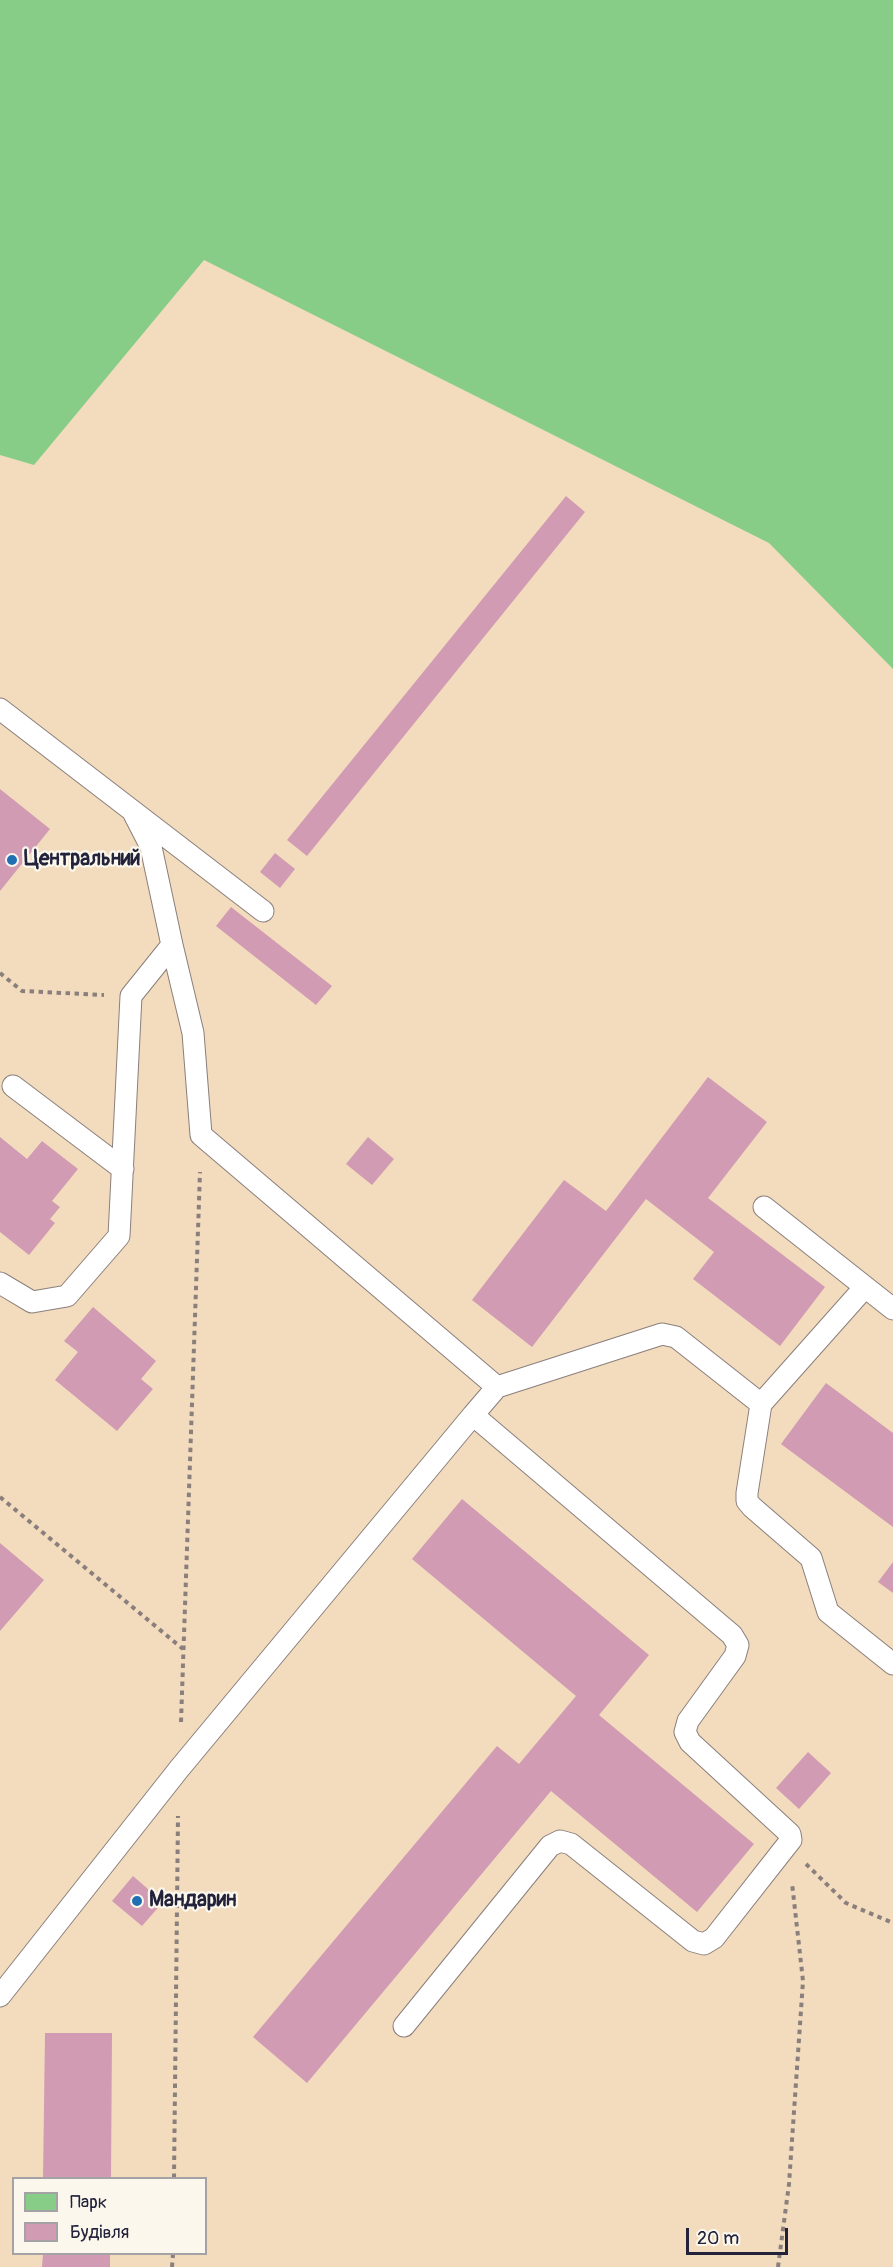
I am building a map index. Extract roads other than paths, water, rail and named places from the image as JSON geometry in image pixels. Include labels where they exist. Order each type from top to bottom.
[{"type":"lane","points":[[0,709],[263,911]]},
{"type":"lane","points":[[134,814],[151,847],[171,945],[194,1033],[201,1135],[497,1387]]},
{"type":"lane","points":[[0,1283],[32,1302],[68,1296],[119,1236],[131,996],[171,945]]},
{"type":"lane","points":[[13,1086],[123,1169]]},
{"type":"lane","points":[[764,1207],[893,1309]]},
{"type":"lane","points":[[865,1287],[761,1404],[747,1501],[811,1557],[828,1612],[893,1664]]},
{"type":"lane","points":[[0,1996],[179,1769],[497,1387],[662,1334],[669,1334],[676,1337],[761,1404]]},
{"type":"lane","points":[[404,2026],[550,1846],[560,1841],[571,1844],[693,1941],[704,1944],[714,1938],[790,1840],[790,1834],[690,1742],[685,1732],[688,1721],[735,1656],[738,1645],[732,1635],[473,1415]]},
{"type":"place","name":"Центральний","points":[[12,860]]},
{"type":"place","name":"Мандарин","points":[[137,1901]]}]
